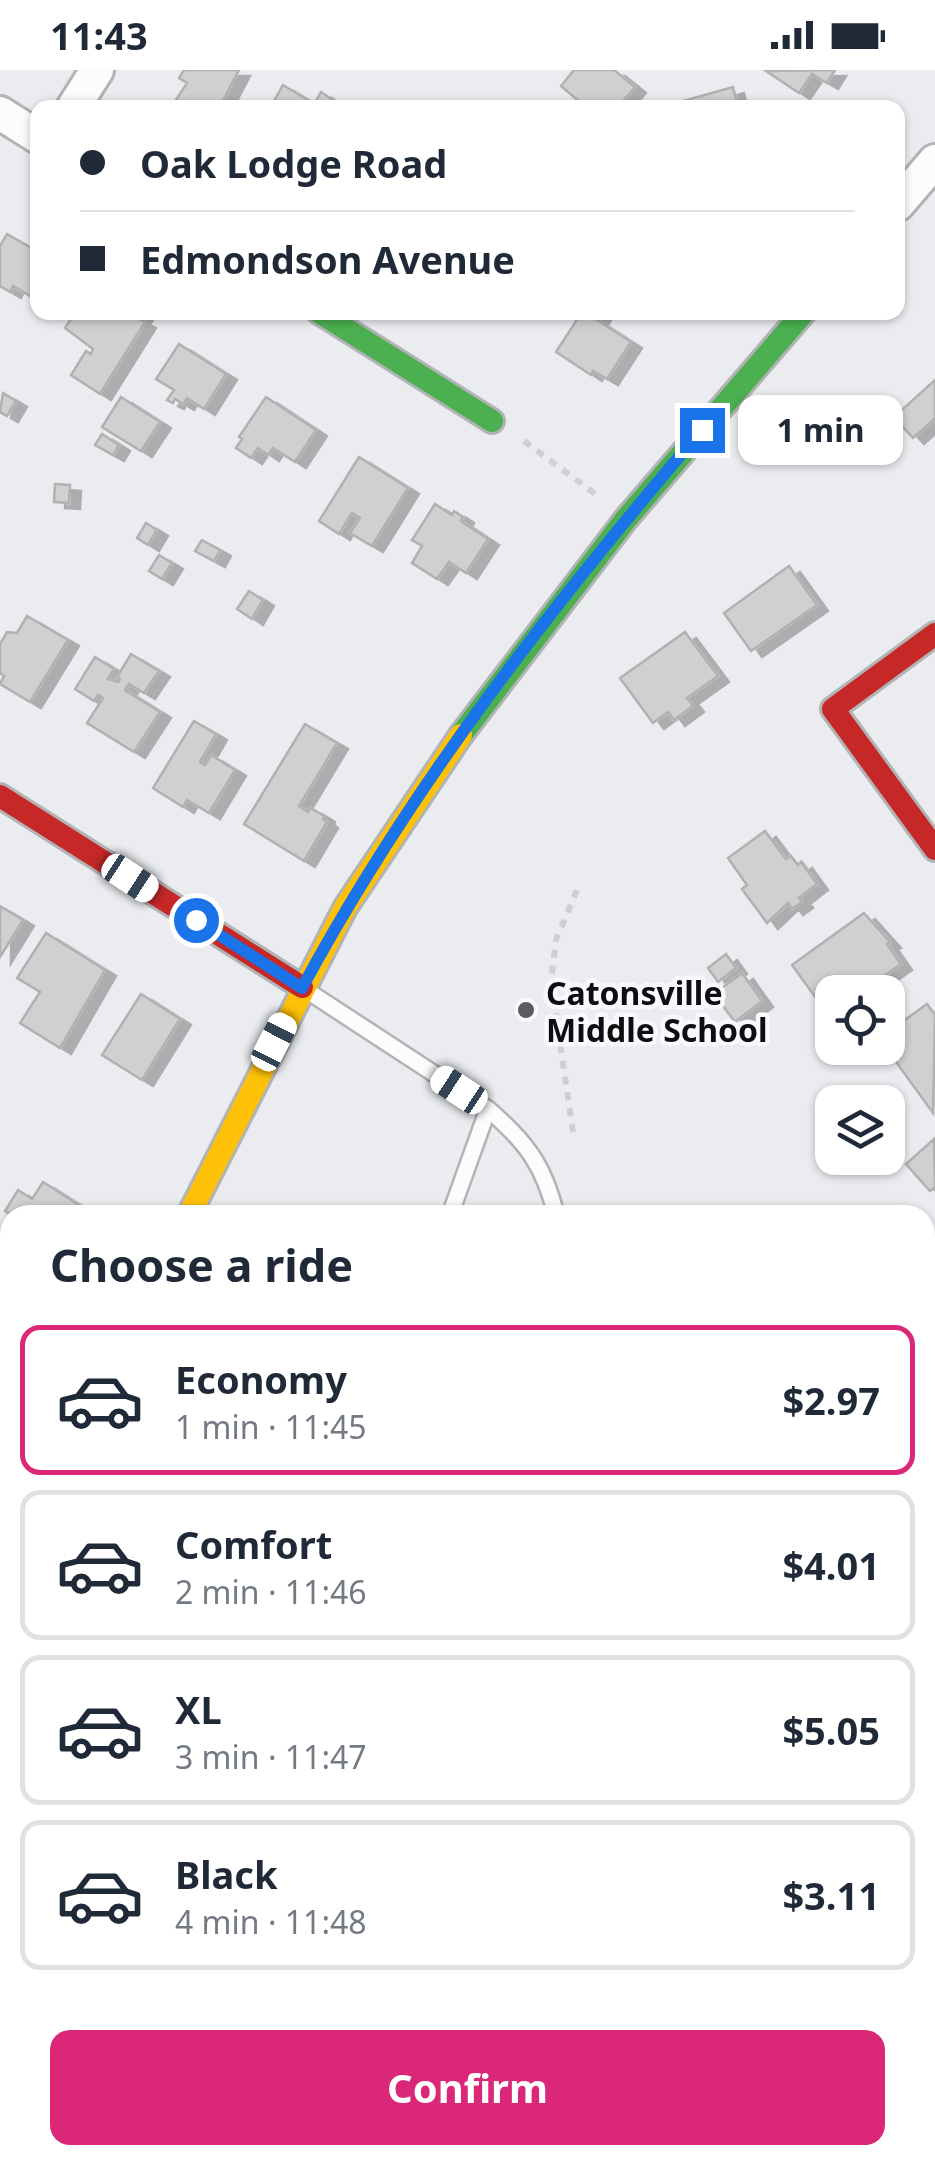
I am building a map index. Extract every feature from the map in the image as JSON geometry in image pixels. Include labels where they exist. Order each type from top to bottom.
[{"type":"street","points":[[78,100],[97,70]]},
{"type":"street","points":[[0,113],[30,132]]},
{"type":"street","points":[[905,196],[935,160]]},
{"type":"street","points":[[332,320],[492,421]]},
{"type":"street","points":[[195,1205],[345,908],[408,811],[468,725],[626,519],[797,320]]},
{"type":"street","points":[[935,634],[833,710],[935,850]]},
{"type":"street","points":[[0,796],[302,988]]},
{"type":"lane","points":[[302,988],[488,1108],[537,1159],[553,1205]]},
{"type":"lane","points":[[454,1205],[488,1108]]},
{"type":"path","points":[[492,421],[533,446],[626,519]]},
{"type":"path","points":[[573,1132],[551,982],[556,940],[577,890]]},
{"type":"building","points":[[184,70],[239,70],[223,100],[176,100],[187,83],[179,78]]},
{"type":"building","points":[[574,70],[614,70],[635,87],[624,100],[578,100],[561,86]]},
{"type":"building","points":[[835,70],[827,83],[812,74],[799,93],[766,71]]},
{"type":"building","points":[[283,85],[306,99],[305,100],[275,100]]},
{"type":"building","points":[[733,87],[736,100],[686,100]]},
{"type":"building","points":[[321,92],[333,100],[316,100]]},
{"type":"building","points":[[7,234],[30,247],[30,296],[13,286],[10,292],[0,286],[0,246]]},
{"type":"building","points":[[70,320],[145,322],[100,394],[71,375],[86,351],[91,354],[93,349],[65,328]]},
{"type":"building","points":[[577,320],[597,320],[631,342],[607,379],[593,371],[591,375],[556,352]]},
{"type":"building","points":[[179,344],[226,374],[204,409],[187,398],[183,404],[167,400],[174,390],[156,379]]},
{"type":"building","points":[[935,380],[935,422],[913,438],[894,417]]},
{"type":"building","points":[[3,393],[16,401],[7,416],[0,412]]},
{"type":"building","points":[[121,397],[160,422],[141,451],[102,427]]},
{"type":"building","points":[[266,397],[316,430],[295,462],[273,448],[268,455],[258,448],[251,458],[236,448]]},
{"type":"building","points":[[102,434],[119,445],[113,455],[95,445]]},
{"type":"building","points":[[359,457],[408,488],[372,546],[350,533],[360,518],[352,513],[339,534],[319,521]]},
{"type":"building","points":[[55,484],[70,485],[69,503],[54,502]]},
{"type":"building","points":[[435,504],[452,515],[454,511],[463,517],[461,521],[488,539],[466,573],[449,562],[437,579],[412,563],[422,546],[412,540]]},
{"type":"building","points":[[146,523],[157,530],[148,545],[137,538]]},
{"type":"building","points":[[202,540],[220,550],[214,561],[195,551]]},
{"type":"building","points":[[159,555],[172,563],[162,579],[149,571]]},
{"type":"building","points":[[789,566],[817,605],[751,651],[724,613]]},
{"type":"building","points":[[249,591],[263,600],[252,619],[237,609]]},
{"type":"building","points":[[27,616],[68,640],[30,702],[0,684],[4,676],[0,673],[0,644],[7,632],[17,633]]},
{"type":"building","points":[[685,632],[718,676],[687,698],[693,706],[674,720],[668,712],[653,723],[620,678]]},
{"type":"building","points":[[131,654],[159,671],[144,693],[129,684],[125,690],[160,712],[134,752],[87,723],[103,698],[98,695],[94,701],[75,689],[95,657],[114,669],[108,679],[118,682],[117,677]]},
{"type":"building","points":[[194,721],[216,734],[200,762],[205,765],[211,755],[235,770],[209,813],[187,800],[183,807],[153,788]]},
{"type":"building","points":[[305,724],[337,743],[299,806],[308,812],[311,808],[327,822],[304,861],[244,824]]},
{"type":"building","points":[[765,831],[786,859],[791,856],[798,865],[801,862],[817,884],[799,898],[802,902],[792,909],[788,903],[767,923],[742,889],[747,885],[728,858]]},
{"type":"building","points":[[0,906],[23,920],[0,957]]},
{"type":"building","points":[[864,913],[890,942],[887,944],[901,964],[886,975],[815,975],[815,997],[792,965]]},
{"type":"building","points":[[46,933],[105,970],[60,1048],[20,1023],[40,992],[17,978]]},
{"type":"building","points":[[726,954],[736,968],[718,982],[708,968]]},
{"type":"building","points":[[742,973],[762,1001],[735,1022],[714,994]]},
{"type":"building","points":[[141,994],[180,1019],[142,1080],[102,1055]]},
{"type":"building","points":[[927,1004],[935,1015],[933,1113],[898,1065],[905,1065],[905,1020]]},
{"type":"building","points":[[934,1139],[935,1187],[930,1191],[906,1164]]},
{"type":"building","points":[[43,1182],[79,1205],[9,1205],[18,1190],[32,1199]]},
{"type":"traffic: fast","points":[[332,320],[492,421]]},
{"type":"traffic: fast","points":[[461,735],[626,519],[797,320]]},
{"type":"traffic: slow","points":[[194,1205],[345,908],[461,735]]},
{"type":"traffic: jam","points":[[935,634],[833,709],[935,849]]},
{"type":"traffic: jam","points":[[0,796],[302,987]]},
{"type":"place","name":"Catonsville Middle School","points":[[526,1010]]},
{"type":"route","points":[[196,920],[302,988],[345,908],[468,725],[626,519],[702,430]]}]
